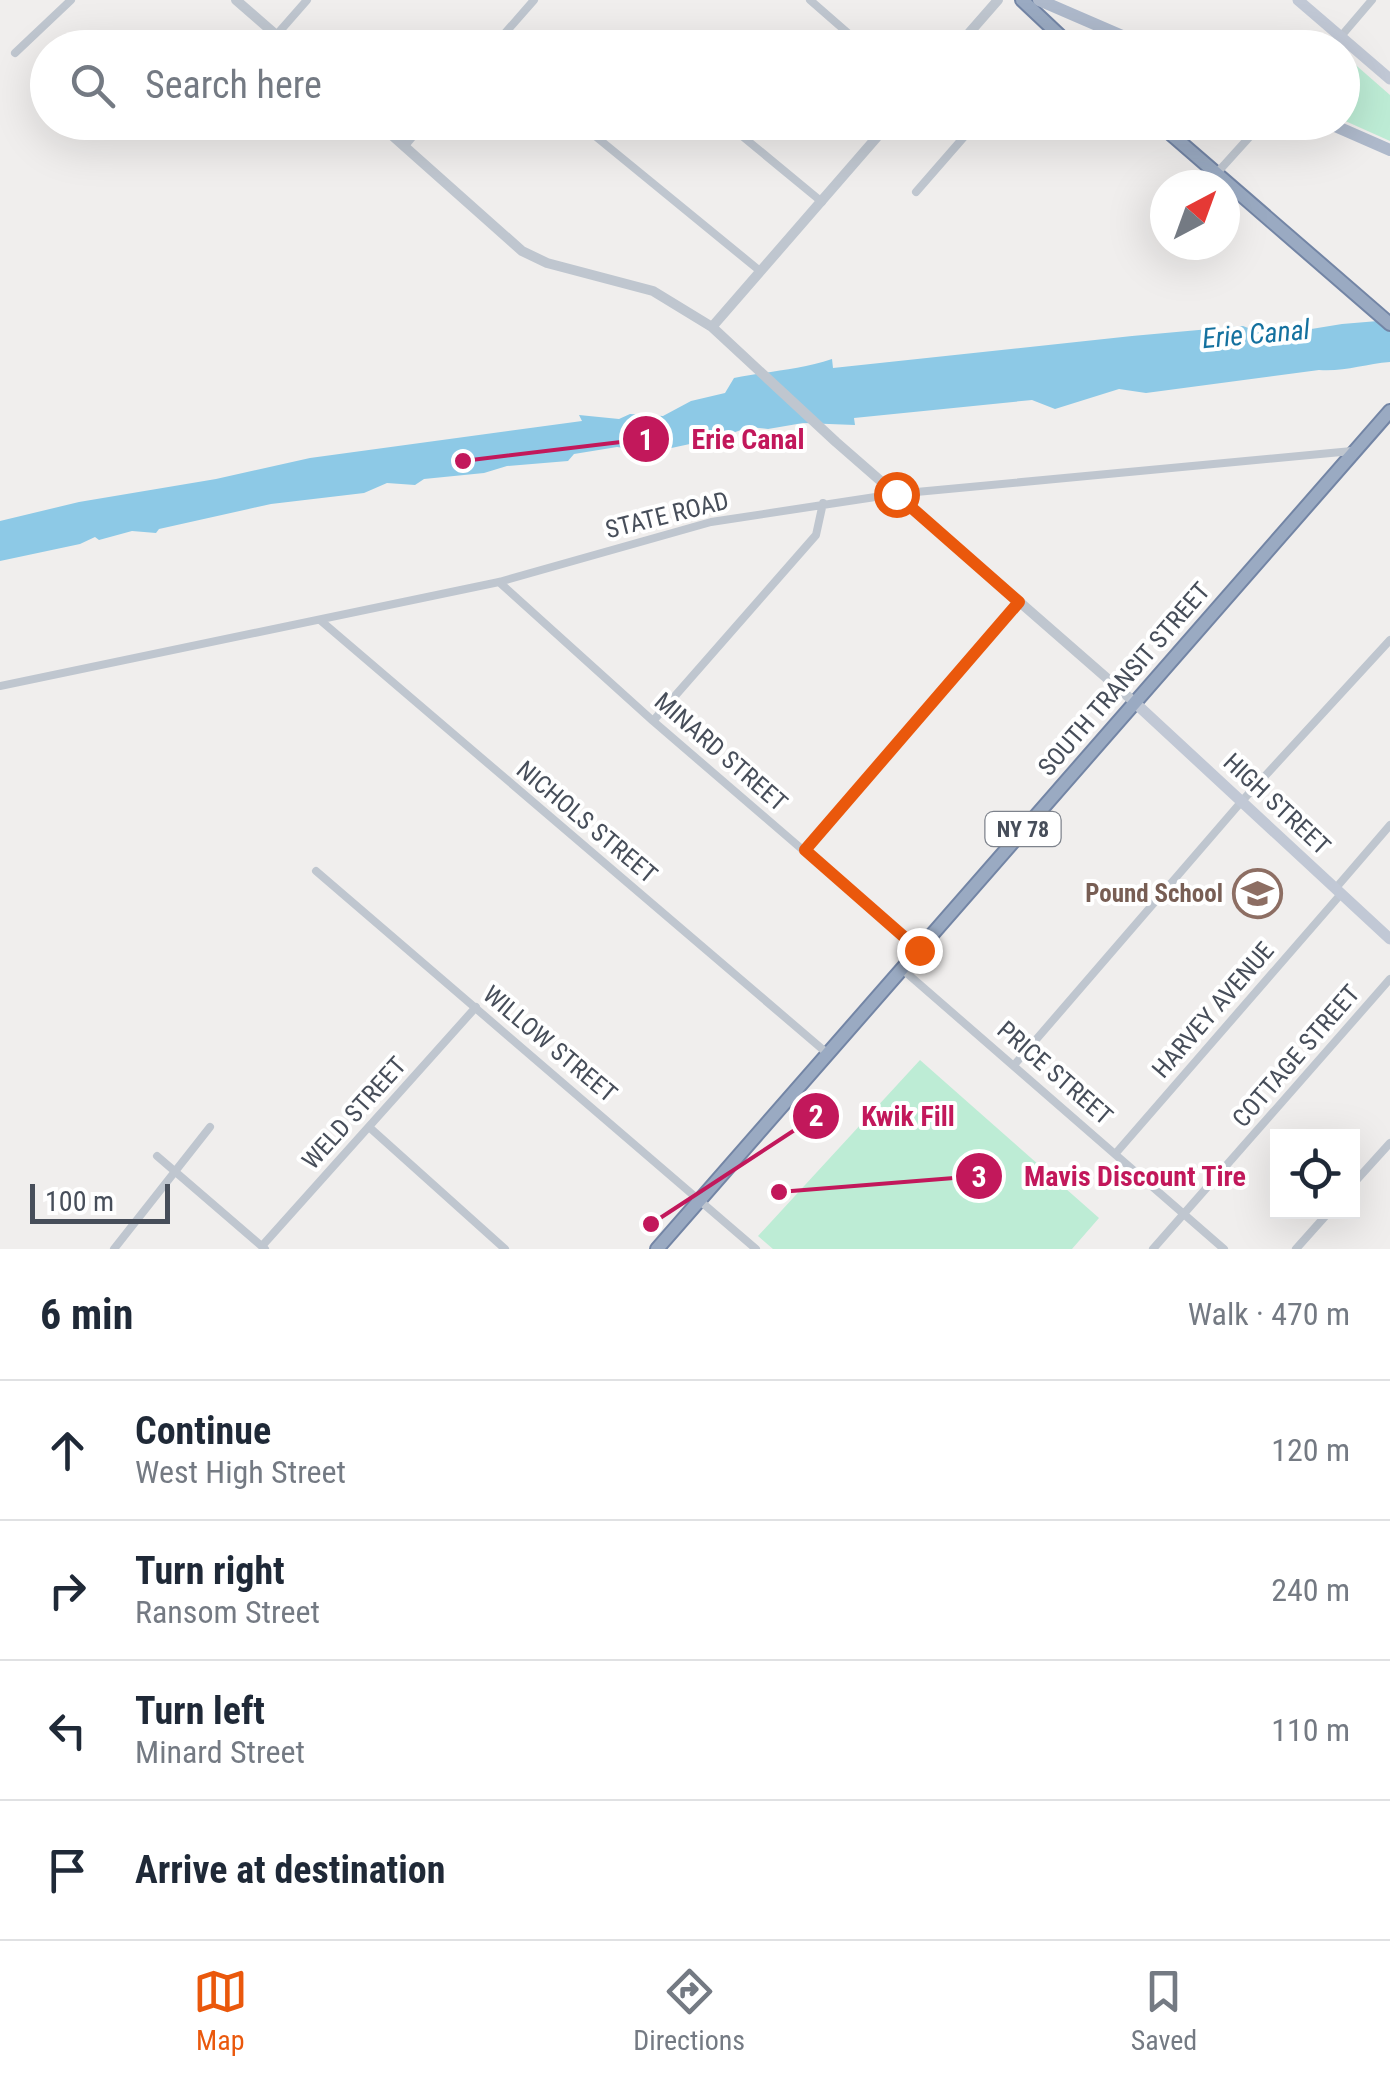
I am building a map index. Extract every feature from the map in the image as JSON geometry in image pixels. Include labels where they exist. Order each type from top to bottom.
[{"type":"highway","points":[[1022,0],[1053,30]]},
{"type":"highway","points":[[1177,140],[1211,170]]},
{"type":"highway","points":[[1240,194],[1383,315]]},
{"type":"highway","name":"SOUTH TRANSIT STREET","points":[[657,1249],[1133,701],[1387,420]]},
{"type":"main road","points":[[1039,0],[1108,30]]},
{"type":"main road","points":[[1298,0],[1333,30]]},
{"type":"main road","points":[[1360,53],[1390,79]]},
{"type":"main road","points":[[1360,137],[1390,150]]},
{"type":"main road","name":"HIGH STREET","points":[[1133,701],[1390,939]]},
{"type":"street","points":[[39,30],[71,0]]},
{"type":"street","points":[[236,0],[271,30]]},
{"type":"street","points":[[280,30],[307,0]]},
{"type":"street","points":[[508,30],[534,0]]},
{"type":"street","points":[[810,0],[844,30]]},
{"type":"street","points":[[972,30],[998,0]]},
{"type":"street","points":[[1347,30],[1372,0]]},
{"type":"street","points":[[15,53],[30,39]]},
{"type":"street","points":[[397,140],[522,251],[548,264],[653,291],[712,327],[836,442],[1133,701]]},
{"type":"street","points":[[404,146],[410,140]]},
{"type":"street","points":[[600,140],[760,271]]},
{"type":"street","points":[[746,140],[822,202]]},
{"type":"street","points":[[712,327],[875,140]]},
{"type":"street","points":[[916,192],[961,140]]},
{"type":"street","points":[[1220,170],[1247,140]]},
{"type":"street","name":"STATE ROAD","points":[[0,686],[499,582],[710,522],[896,494],[1355,451]]},
{"type":"street","points":[[653,721],[816,535],[823,503]]},
{"type":"street","name":"MINARD STREET","points":[[499,582],[653,721],[919,950]]},
{"type":"street","points":[[805,850],[1019,602]]},
{"type":"street","name":"NICHOLS STREET","points":[[320,620],[828,1054]]},
{"type":"street","points":[[1015,1064],[1242,801],[1390,640]]},
{"type":"street","name":"HARVEY AVENUE","points":[[1116,1153],[1390,825]]},
{"type":"street","name":"WILLOW STREET","points":[[316,870],[756,1249]]},
{"type":"street","name":"PRICE STREET","points":[[902,969],[1224,1249]]},
{"type":"street","name":"COTTAGE STREET","points":[[1153,1249],[1390,980]]},
{"type":"street","name":"WELD STREET","points":[[264,1248],[476,1006]]},
{"type":"street","points":[[114,1249],[210,1127]]},
{"type":"street","points":[[369,1127],[505,1249]]},
{"type":"street","points":[[1360,1176],[1390,1142]]},
{"type":"street","points":[[157,1156],[264,1248]]},
{"type":"street","points":[[1296,1249],[1323,1219]]},
{"type":"green space","points":[[1360,69],[1390,95],[1390,141],[1360,128]]},
{"type":"green space","points":[[920,1060],[1099,1218],[1072,1249],[773,1249],[758,1236]]},
{"type":"water","points":[[1390,320],[1390,362],[1146,393],[1119,389],[1055,409],[1032,400],[854,418],[855,425],[749,427],[653,452],[617,447],[574,454],[568,461],[424,479],[415,485],[387,483],[364,493],[271,504],[159,529],[156,533],[132,531],[99,540],[95,537],[80,544],[0,561],[0,521],[310,458],[582,421],[579,415],[619,419],[630,414],[663,416],[691,401],[725,393],[734,378],[832,359],[833,368],[1243,326],[1269,336]]},
{"type":"place","name":"Erie Canal","points":[[463,461]]},
{"type":"place","name":"Pound School","points":[[1258,893]]},
{"type":"place","name":"Mavis Discount Tire","points":[[779,1192]]},
{"type":"place","name":"Kwik Fill","points":[[651,1224]]},
{"type":"route","points":[[896,494],[1019,602],[805,850],[919,950]]}]
